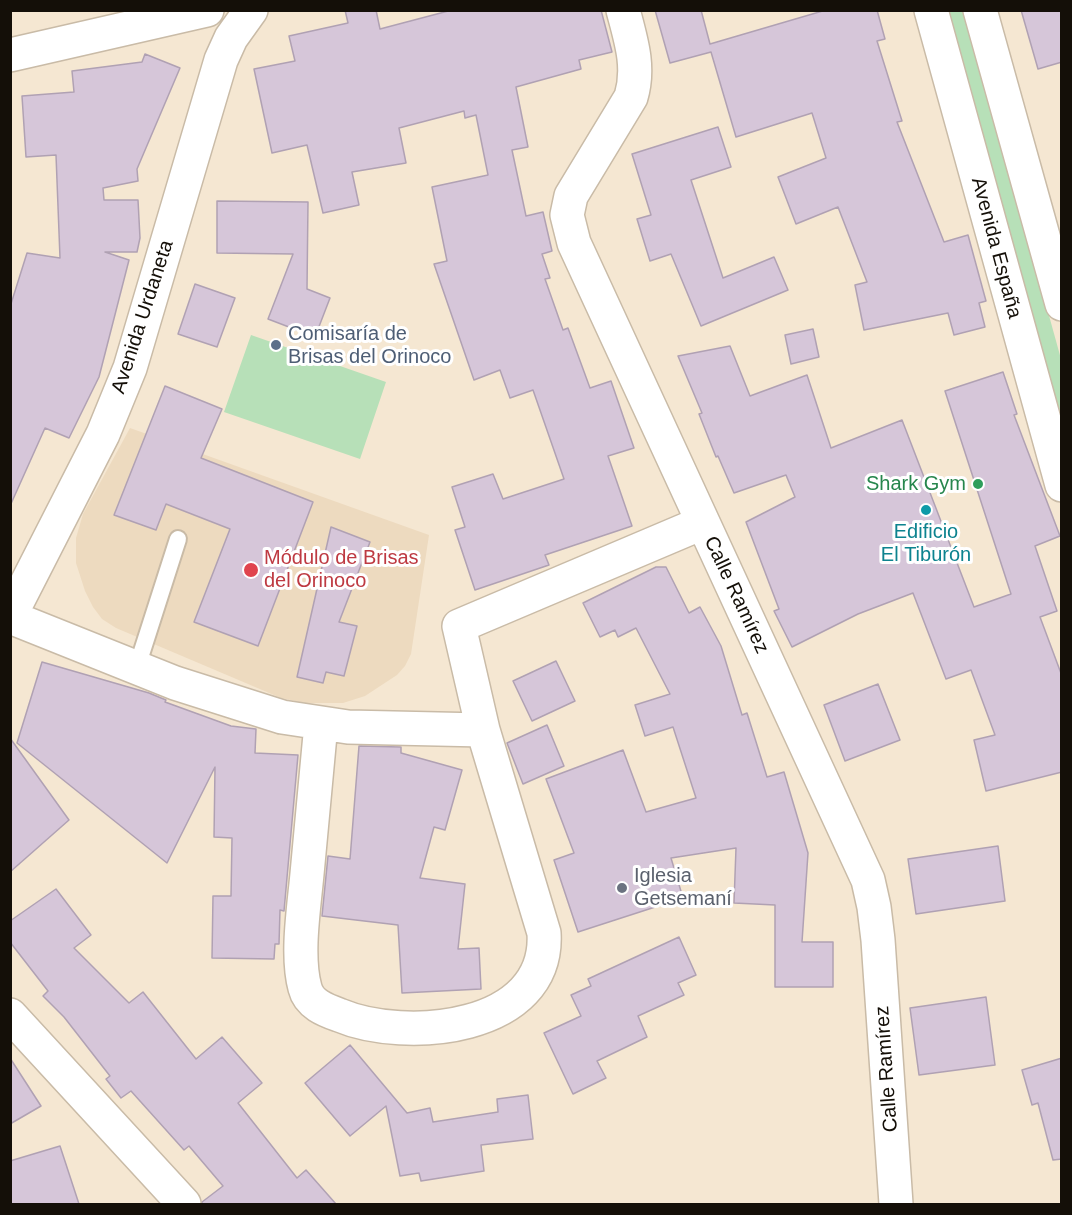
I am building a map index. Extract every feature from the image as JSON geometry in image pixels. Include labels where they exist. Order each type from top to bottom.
[{"type":"street","points":[[10,55],[207,10]]},
{"type":"street","name":"Avenida Urdaneta","points":[[10,616],[103,434],[130,368],[221,60],[231,38],[251,10]]},
{"type":"street","name":"Calle Ramírez","points":[[623,10],[633,48],[635,67],[631,98],[577,184],[568,205],[567,215],[574,243],[868,880],[878,940],[896,1204]]},
{"type":"street","name":"Avenida España","points":[[930,10],[1062,485]]},
{"type":"street","points":[[980,10],[1062,304]]},
{"type":"street","points":[[321,724],[302,923],[305,988],[313,1002],[321,1008],[369,1026],[398,1029],[448,1026],[496,1011],[514,1001],[525,991],[536,975],[543,958],[544,933],[483,730],[459,626],[702,523]]},
{"type":"street","points":[[10,616],[175,683],[282,717],[348,727],[483,730]]},
{"type":"street","points":[[10,1016],[184,1204]]},
{"type":"lane","points":[[137,667],[178,539]]},
{"type":"shaded area","name":"Módulo de Brisas del Orinoco","points":[[130,428],[429,535],[411,654],[397,675],[365,696],[343,703],[305,703],[281,698],[116,628],[102,619],[85,591],[76,563],[76,538],[83,514]]},
{"type":"green space","points":[[945,11],[965,11],[1061,359],[1061,431]]},
{"type":"green space","points":[[251,335],[386,382],[360,459],[224,412]]},
{"type":"building","points":[[345,10],[376,10],[380,29],[452,10],[601,10],[612,52],[579,60],[581,69],[516,87],[528,147],[512,150],[526,216],[543,212],[552,251],[542,254],[550,278],[545,279],[563,330],[568,328],[590,388],[611,381],[634,448],[608,456],[632,526],[545,555],[549,565],[475,590],[455,530],[465,527],[452,487],[493,474],[503,499],[564,479],[533,390],[510,398],[500,370],[474,380],[434,264],[447,261],[432,187],[488,175],[476,115],[465,118],[464,111],[399,128],[406,163],[352,172],[359,205],[323,213],[307,145],[272,153],[254,69],[295,61],[289,36],[348,23]]},
{"type":"building","points":[[655,10],[701,10],[710,44],[826,10],[877,10],[885,39],[877,41],[902,121],[897,122],[944,242],[968,235],[986,301],[979,303],[985,327],[954,335],[948,313],[864,330],[855,285],[867,282],[838,207],[796,224],[778,177],[826,158],[812,113],[736,137],[711,52],[670,63]]},
{"type":"building","points":[[1021,10],[1062,10],[1062,62],[1038,69]]},
{"type":"building","points":[[145,54],[180,68],[137,169],[138,181],[103,188],[104,200],[138,200],[140,238],[137,252],[105,252],[129,260],[99,377],[69,438],[45,428],[10,506],[10,307],[27,253],[60,258],[56,155],[26,157],[22,96],[74,92],[72,71],[142,62]]},
{"type":"building","points":[[718,127],[731,167],[691,180],[723,278],[774,257],[788,290],[701,326],[671,254],[650,261],[637,219],[651,215],[632,154]]},
{"type":"building","points":[[217,201],[308,202],[307,289],[330,298],[315,337],[268,319],[293,254],[217,253]]},
{"type":"building","points":[[195,284],[235,298],[217,347],[178,334]]},
{"type":"building","points":[[813,329],[819,357],[791,364],[785,335]]},
{"type":"building","points":[[730,346],[750,396],[807,375],[831,448],[902,420],[974,607],[1011,594],[945,391],[1003,372],[1017,414],[1014,415],[1060,536],[1035,546],[1057,611],[1040,617],[1062,676],[1062,772],[986,791],[974,740],[995,735],[971,670],[946,679],[913,593],[858,614],[792,647],[774,611],[779,609],[746,522],[795,497],[786,475],[734,493],[718,456],[716,457],[699,414],[702,413],[678,356]]},
{"type":"building","points":[[165,386],[222,409],[201,458],[313,502],[258,646],[194,622],[230,529],[166,504],[156,530],[114,515]]},
{"type":"building","points":[[331,527],[370,542],[339,622],[357,626],[344,676],[326,672],[323,683],[297,677]]},
{"type":"building","points":[[656,567],[666,567],[689,613],[700,607],[721,646],[742,715],[747,713],[767,777],[784,772],[808,853],[802,942],[833,942],[833,987],[775,987],[775,905],[734,903],[736,848],[671,858],[683,898],[578,932],[554,860],[574,853],[546,779],[623,750],[646,812],[696,798],[673,727],[645,736],[635,705],[670,694],[636,628],[618,637],[615,630],[600,637],[583,603]]},
{"type":"building","points":[[556,661],[575,701],[532,721],[513,681]]},
{"type":"building","points":[[42,662],[149,693],[166,700],[165,702],[231,726],[256,729],[255,753],[298,755],[284,911],[280,910],[279,944],[275,944],[274,959],[212,958],[213,896],[231,896],[232,838],[214,837],[215,767],[167,863],[17,743]]},
{"type":"building","points":[[878,684],[900,740],[845,761],[824,705]]},
{"type":"building","points":[[547,725],[564,766],[523,784],[507,743]]},
{"type":"building","points":[[10,738],[69,820],[10,872]]},
{"type":"building","points":[[359,746],[401,747],[401,753],[462,770],[445,830],[434,827],[420,878],[465,884],[458,949],[479,948],[481,989],[402,993],[398,925],[322,916],[328,856],[350,859]]},
{"type":"building","points":[[998,846],[1005,901],[916,914],[908,859]]},
{"type":"building","points":[[56,889],[91,935],[74,948],[129,1003],[143,992],[196,1059],[222,1037],[262,1083],[238,1103],[297,1178],[306,1170],[336,1204],[202,1204],[223,1186],[189,1146],[184,1150],[131,1091],[121,1098],[106,1079],[110,1076],[64,1017],[43,996],[48,991],[10,942],[10,921]]},
{"type":"building","points":[[679,937],[696,975],[678,983],[684,995],[638,1016],[647,1037],[597,1061],[606,1078],[573,1094],[544,1033],[581,1016],[571,995],[591,986],[588,979]]},
{"type":"building","points":[[986,997],[995,1065],[919,1075],[910,1008]]},
{"type":"building","points":[[350,1045],[407,1113],[430,1108],[433,1122],[498,1112],[497,1099],[528,1095],[533,1139],[481,1145],[484,1171],[421,1181],[419,1173],[400,1176],[386,1106],[350,1136],[305,1083]]},
{"type":"building","points":[[10,1058],[41,1106],[10,1124]]},
{"type":"building","points":[[1062,1058],[1062,1159],[1053,1160],[1038,1103],[1032,1105],[1022,1070]]},
{"type":"building","points":[[60,1146],[79,1204],[10,1204],[10,1161]]},
{"type":"place","name":"Comisaría de Brisas del Orinoco","points":[[276,345]]},
{"type":"place","name":"Shark Gym","points":[[978,484]]},
{"type":"place","name":"Edificio El Tiburón","points":[[926,510]]},
{"type":"place","name":"Módulo de Brisas del Orinoco","points":[[251,570]]},
{"type":"place","name":"Iglesia Getsemaní","points":[[622,888]]}]
